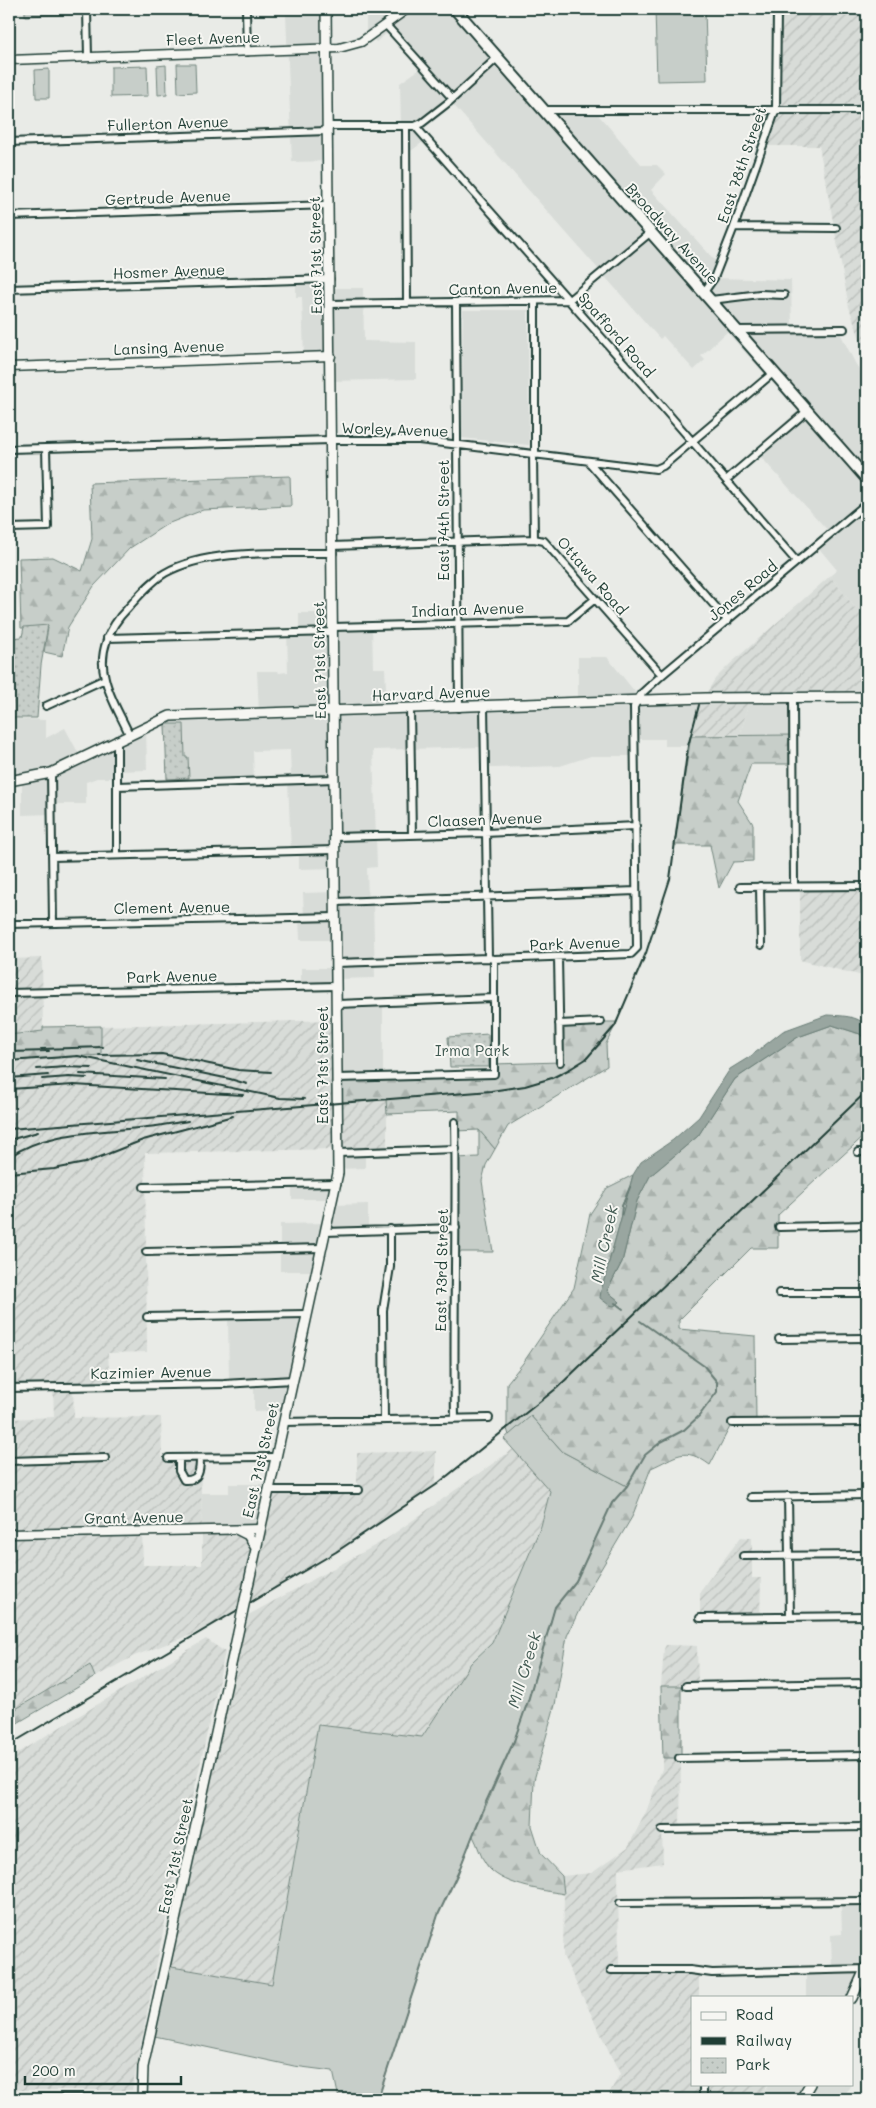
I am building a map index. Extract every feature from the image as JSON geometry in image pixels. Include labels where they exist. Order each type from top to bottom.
[{"type":"main road","name":"East 71st Street","points":[[142,2099],[143,2067],[275,1457],[337,1184],[331,356],[326,9]]},
{"type":"main road","name":"Broadway Avenue","points":[[460,10],[498,58],[867,479]]},
{"type":"main road","name":"Harvard Avenue","points":[[9,781],[51,773],[170,716],[459,708],[637,700],[867,697]]},
{"type":"main road","points":[[238,1530],[248,1535],[256,1548]]},
{"type":"main road","points":[[853,1996],[867,1968]]},
{"type":"main road","points":[[801,2099],[809,2086]]},
{"type":"street","points":[[88,9],[88,57]]},
{"type":"street","points":[[246,9],[247,52]]},
{"type":"street","name":"Fleet Avenue","points":[[9,60],[247,52],[353,45],[370,37],[407,9]]},
{"type":"street","name":"East 78th Street","points":[[708,296],[776,109],[777,9]]},
{"type":"street","points":[[386,25],[452,98]]},
{"type":"street","points":[[415,126],[422,123],[498,58]]},
{"type":"street","points":[[544,110],[867,110]]},
{"type":"street","points":[[406,126],[407,303]]},
{"type":"street","name":"Fullerton Avenue","points":[[9,142],[415,126]]},
{"type":"street","name":"Spafford Road","points":[[415,126],[797,562]]},
{"type":"street","name":"Gertrude Avenue","points":[[9,216],[329,205]]},
{"type":"street","points":[[734,227],[836,228]]},
{"type":"street","name":"Canton Avenue","points":[[330,304],[569,300],[650,232]]},
{"type":"street","name":"Hosmer Avenue","points":[[9,289],[330,279]]},
{"type":"street","points":[[708,296],[784,295]]},
{"type":"street","points":[[534,539],[535,301]]},
{"type":"street","name":"East 74th Street","points":[[456,302],[459,708]]},
{"type":"street","points":[[736,330],[844,329]]},
{"type":"street","name":"Lansing Avenue","points":[[9,367],[331,356]]},
{"type":"street","name":"Worley Avenue","points":[[9,449],[331,440],[419,440],[660,468],[773,373]]},
{"type":"street","points":[[726,480],[807,410]]},
{"type":"street","points":[[9,528],[48,527],[46,448]]},
{"type":"street","points":[[588,461],[728,621]]},
{"type":"street","name":"Jones Road","points":[[637,700],[662,675],[867,503]]},
{"type":"street","name":"Ottawa Road","points":[[129,734],[105,679],[104,652],[107,638],[114,624],[151,584],[163,574],[198,559],[220,556],[457,542],[534,539],[544,541],[662,675]]},
{"type":"street","name":"Indiana Avenue","points":[[107,638],[333,630],[458,623],[568,621],[595,599]]},
{"type":"street","points":[[46,706],[105,679]]},
{"type":"street","points":[[793,697],[794,886]]},
{"type":"street","points":[[336,902],[636,891],[634,707],[637,700]]},
{"type":"street","points":[[337,1078],[494,1074],[493,998],[485,833],[484,706]]},
{"type":"street","points":[[410,709],[412,836]]},
{"type":"street","points":[[117,740],[117,854]]},
{"type":"street","points":[[51,773],[53,923]]},
{"type":"street","points":[[117,786],[334,779]]},
{"type":"street","name":"Claasen Avenue","points":[[335,837],[412,836],[636,826]]},
{"type":"street","points":[[52,857],[335,850]]},
{"type":"street","points":[[760,886],[761,945]]},
{"type":"street","points":[[740,887],[867,886]]},
{"type":"street","name":"Park Avenue","points":[[336,963],[631,954],[637,948],[636,891]]},
{"type":"street","name":"Clement Avenue","points":[[9,924],[336,917]]},
{"type":"street","points":[[558,957],[560,1062]]},
{"type":"street","name":"Park Avenue","points":[[9,994],[336,986]]},
{"type":"street","points":[[337,1004],[493,998]]},
{"type":"street","points":[[559,1024],[601,1022]]},
{"type":"street","name":"East 73rd Street","points":[[454,1418],[455,1122]]},
{"type":"street","points":[[338,1153],[456,1150]]},
{"type":"street","points":[[858,1152],[867,1152]]},
{"type":"street","points":[[144,1187],[337,1184]]},
{"type":"street","points":[[779,1227],[867,1225]]},
{"type":"street","points":[[325,1232],[456,1228]]},
{"type":"street","points":[[384,1420],[383,1310],[390,1267],[390,1230]]},
{"type":"street","points":[[146,1252],[322,1248]]},
{"type":"street","points":[[779,1293],[867,1292]]},
{"type":"street","points":[[147,1317],[307,1314]]},
{"type":"street","points":[[779,1339],[867,1338]]},
{"type":"street","name":"Kazimier Avenue","points":[[9,1388],[224,1384],[293,1380]]},
{"type":"street","points":[[284,1422],[489,1418]]},
{"type":"street","points":[[732,1423],[867,1422]]},
{"type":"street","points":[[168,1458],[275,1457]]},
{"type":"street","points":[[9,1461],[105,1458]]},
{"type":"street","points":[[178,1458],[180,1476],[184,1480],[190,1481],[198,1476],[200,1458]]},
{"type":"street","points":[[269,1490],[359,1490]]},
{"type":"street","points":[[751,1497],[867,1495]]},
{"type":"street","points":[[788,1496],[790,1618]]},
{"type":"street","name":"Grant Avenue","points":[[9,1534],[260,1529]]},
{"type":"street","points":[[742,1556],[867,1556]]},
{"type":"street","points":[[700,1618],[867,1616]]},
{"type":"street","points":[[686,1686],[867,1683]]},
{"type":"street","points":[[679,1758],[867,1755]]},
{"type":"street","points":[[662,1830],[867,1827]]},
{"type":"street","points":[[620,1903],[867,1901]]},
{"type":"street","points":[[611,1970],[690,1970],[712,1973],[867,1968]]},
{"type":"street","points":[[704,2086],[704,2099]]},
{"type":"street","points":[[9,2098],[142,2099]]},
{"type":"shaded area","points":[[366,9],[466,9],[460,14],[544,110],[594,110],[642,165],[657,165],[666,174],[651,190],[719,265],[714,278],[791,280],[792,329],[838,329],[855,363],[867,381],[867,609],[856,609],[830,576],[837,570],[817,546],[831,534],[760,456],[758,458],[752,452],[798,411],[727,332],[701,356],[705,360],[694,370],[663,336],[660,339],[450,101],[416,126],[427,139],[407,154],[406,126],[401,126],[400,83],[420,69],[387,33],[376,42],[366,30]]},
{"type":"shaded area","points":[[776,9],[867,9],[867,360],[849,307],[819,146],[763,146],[776,109]]},
{"type":"shaded area","points":[[326,12],[329,161],[292,162],[286,14]]},
{"type":"shaded area","points":[[330,279],[330,288],[363,288],[364,341],[416,342],[416,379],[331,381],[330,356],[304,357],[302,297],[296,297],[296,280]]},
{"type":"shaded area","points":[[463,310],[528,310],[529,445],[462,438]]},
{"type":"shaded area","points":[[830,576],[856,609],[867,609],[867,697],[750,697],[740,736],[691,736],[699,705],[715,679]]},
{"type":"shaded area","points":[[299,613],[333,613],[333,627],[372,626],[373,668],[385,668],[387,709],[578,702],[578,657],[607,657],[639,697],[701,698],[688,746],[665,746],[665,739],[635,739],[635,756],[591,756],[560,766],[495,768],[485,768],[484,747],[373,750],[377,867],[367,868],[368,900],[373,901],[375,978],[337,979],[337,986],[301,987],[301,968],[336,968],[336,940],[300,940],[299,918],[304,917],[303,893],[336,892],[335,868],[299,869],[299,851],[291,851],[288,781],[291,780],[290,750],[253,751],[254,782],[167,785],[164,718],[259,713],[257,671],[288,672],[287,629],[299,629]]},
{"type":"shaded area","points":[[750,697],[793,697],[793,735],[740,736]]},
{"type":"shaded area","points":[[9,719],[46,720],[46,738],[65,728],[81,758],[146,726],[147,770],[117,771],[117,778],[97,778],[86,782],[86,804],[51,804],[51,814],[22,815],[22,779],[9,781]]},
{"type":"shaded area","points":[[800,886],[867,886],[867,977],[800,960]]},
{"type":"shaded area","points":[[42,958],[43,1031],[9,1035],[9,959]]},
{"type":"shaded area","points":[[383,1002],[383,1077],[337,1078],[337,1004]]},
{"type":"shaded area","points":[[827,1015],[849,1017],[863,1022],[867,1026],[867,1042],[860,1034],[832,1025],[798,1037],[735,1079],[698,1136],[650,1176],[637,1201],[622,1262],[607,1291],[620,1302],[614,1306],[609,1305],[600,1298],[601,1291],[633,1175],[641,1162],[673,1140],[699,1117],[730,1069],[751,1056],[783,1031]]},
{"type":"shaded area","points":[[337,1020],[337,1105],[387,1099],[387,1152],[338,1153],[337,1149],[145,1153],[147,1352],[108,1353],[110,1386],[73,1387],[74,1418],[161,1417],[162,1458],[200,1458],[202,1530],[260,1529],[269,1490],[357,1490],[357,1453],[436,1451],[436,1485],[336,1552],[214,1624],[191,1635],[134,1656],[95,1677],[89,1665],[9,1713],[9,1419],[54,1417],[53,1387],[9,1388],[9,1061],[101,1055],[101,1026]],"holes":[[[202,1530],[202,1565],[143,1565],[142,1531]]]},
{"type":"shaded area","points":[[365,1152],[365,1168],[338,1169],[338,1153]]},
{"type":"shaded area","points":[[337,1183],[333,1199],[292,1199],[292,1184]]},
{"type":"shaded area","points":[[368,1204],[368,1230],[325,1232],[317,1271],[280,1271],[280,1224],[327,1223],[332,1205]]},
{"type":"shaded area","points":[[307,1314],[286,1411],[254,1412],[254,1383],[229,1384],[228,1315]]},
{"type":"shaded area","points":[[516,1447],[550,1491],[541,1525],[492,1643],[471,1663],[422,1737],[318,1725],[272,1984],[166,1966],[241,1619],[385,1540]]},
{"type":"shaded area","points":[[229,1484],[270,1484],[260,1529],[202,1530],[201,1493],[229,1493]]},
{"type":"shaded area","points":[[741,1537],[752,1538],[752,1578],[761,1578],[760,1618],[700,1618],[700,1591]]},
{"type":"shaded area","points":[[206,1639],[225,1652],[162,1936],[132,2090],[9,2090],[9,1758]]},
{"type":"shaded area","points":[[666,1645],[697,1646],[698,1686],[661,1686],[664,1649]]},
{"type":"shaded area","points":[[663,1758],[681,1758],[680,1830],[662,1830],[663,1863],[618,1869],[619,1969],[699,1972],[699,1996],[691,1996],[691,2086],[767,2086],[760,2099],[606,2099],[620,2074],[563,1956],[564,1894],[562,1876],[592,1873],[628,1847],[646,1812],[663,1766]]},
{"type":"shaded area","points":[[867,1901],[867,1996],[856,1991],[853,1996],[806,1996],[806,1971],[832,1970],[831,1935],[842,1934],[841,1902]]},
{"type":"shaded area","points":[[768,2086],[850,2086],[843,2099],[760,2099]]},
{"type":"green space","points":[[25,9],[81,9],[81,14],[25,16]]},
{"type":"green space","points":[[655,9],[705,9],[707,80],[657,81]]},
{"type":"green space","points":[[177,64],[195,64],[196,92],[178,93]]},
{"type":"green space","points":[[166,65],[167,94],[158,95],[157,66]]},
{"type":"green space","points":[[147,66],[148,96],[111,97],[111,67]]},
{"type":"green space","points":[[49,69],[49,98],[36,98],[35,70]]},
{"type":"green space","points":[[290,476],[291,506],[203,510],[167,524],[130,548],[94,586],[68,627],[62,656],[44,652],[48,628],[21,628],[19,558],[53,557],[82,571],[92,539],[90,483]]},
{"type":"green space","points":[[48,625],[41,665],[37,718],[9,718],[9,638],[22,637],[24,627]]},
{"type":"green space","points":[[165,724],[184,724],[185,757],[188,757],[189,778],[167,779]]},
{"type":"green space","points":[[793,735],[793,764],[751,764],[738,801],[753,824],[753,861],[733,862],[719,888],[710,845],[674,845],[691,736]]},
{"type":"green space","points":[[617,1022],[606,1044],[607,1066],[508,1126],[495,1149],[479,1130],[455,1131],[455,1122],[459,1119],[459,1111],[387,1114],[386,1099],[338,1102],[337,1078],[493,1074],[494,1064],[560,1062],[559,1024]]},
{"type":"green space","points":[[832,1025],[860,1034],[867,1042],[867,1133],[778,1215],[778,1248],[751,1248],[679,1320],[679,1329],[755,1336],[756,1423],[732,1423],[710,1465],[693,1455],[686,1454],[674,1457],[651,1468],[632,1517],[589,1589],[567,1636],[555,1705],[534,1780],[532,1826],[541,1854],[562,1876],[564,1894],[511,1882],[492,1871],[486,1864],[473,1836],[514,1741],[528,1701],[555,1607],[576,1581],[612,1503],[627,1486],[563,1452],[531,1416],[509,1435],[507,1429],[507,1383],[523,1363],[574,1288],[590,1214],[607,1188],[633,1175],[601,1291],[614,1306],[620,1302],[607,1291],[622,1262],[637,1201],[650,1176],[698,1136],[735,1079],[798,1037]]},
{"type":"green space","points":[[101,1026],[101,1055],[9,1061],[9,1035],[43,1031],[43,1027]]},
{"type":"green space","name":"Irma Park","points":[[488,1034],[489,1067],[450,1067],[448,1037]]},
{"type":"green space","points":[[479,1130],[495,1149],[486,1165],[482,1181],[493,1252],[456,1252],[456,1158],[479,1157]]},
{"type":"green space","points":[[530,1415],[563,1452],[627,1486],[612,1503],[576,1581],[555,1607],[528,1701],[514,1741],[486,1802],[458,1873],[438,1915],[378,2099],[339,2099],[333,2071],[294,2066],[150,2035],[166,1966],[272,1984],[318,1725],[422,1737],[471,1663],[492,1643],[541,1526],[550,1491],[504,1439]]},
{"type":"green space","points":[[90,1665],[95,1677],[9,1728],[9,1713]]},
{"type":"green space","points":[[661,1686],[681,1686],[681,1758],[663,1758]]},
{"type":"waterway","name":"Mill Creek","points":[[621,1215],[622,1206],[630,1187]]},
{"type":"waterway","name":"Mill Creek","points":[[615,1303],[623,1309]]},
{"type":"waterway","name":"Mill Creek","points":[[378,2099],[438,1915],[458,1873],[486,1802],[514,1741],[528,1701],[555,1607],[576,1581],[612,1503],[627,1486],[645,1455],[661,1442],[684,1430],[699,1416],[717,1392],[717,1382],[704,1366],[640,1321]]},
{"type":"railway","points":[[9,1129],[491,1091],[525,1086],[552,1078],[570,1069],[586,1059],[615,1026],[646,953],[670,879],[688,746],[699,705]]},
{"type":"railway","points":[[41,1049],[103,1047]]},
{"type":"railway","points":[[9,1052],[49,1051]]},
{"type":"railway","points":[[99,1055],[162,1054],[238,1070],[271,1072]]},
{"type":"railway","points":[[9,1061],[78,1056],[280,1098],[304,1099]]},
{"type":"railway","points":[[137,1060],[247,1084]]},
{"type":"railway","points":[[37,1069],[92,1068]]},
{"type":"railway","points":[[80,1074],[165,1079]]},
{"type":"railway","points":[[9,1078],[48,1075]]},
{"type":"railway","points":[[42,1079],[87,1078]]},
{"type":"railway","points":[[9,1089],[74,1085],[243,1095]]},
{"type":"railway","points":[[9,1745],[336,1552],[436,1485],[557,1388],[867,1091]]},
{"type":"railway","points":[[9,1173],[54,1169],[85,1163],[143,1140],[233,1116]]},
{"type":"railway","points":[[9,1157],[24,1148],[58,1137],[188,1121]]},
{"type":"railway","points":[[9,1140],[38,1132]]}]
